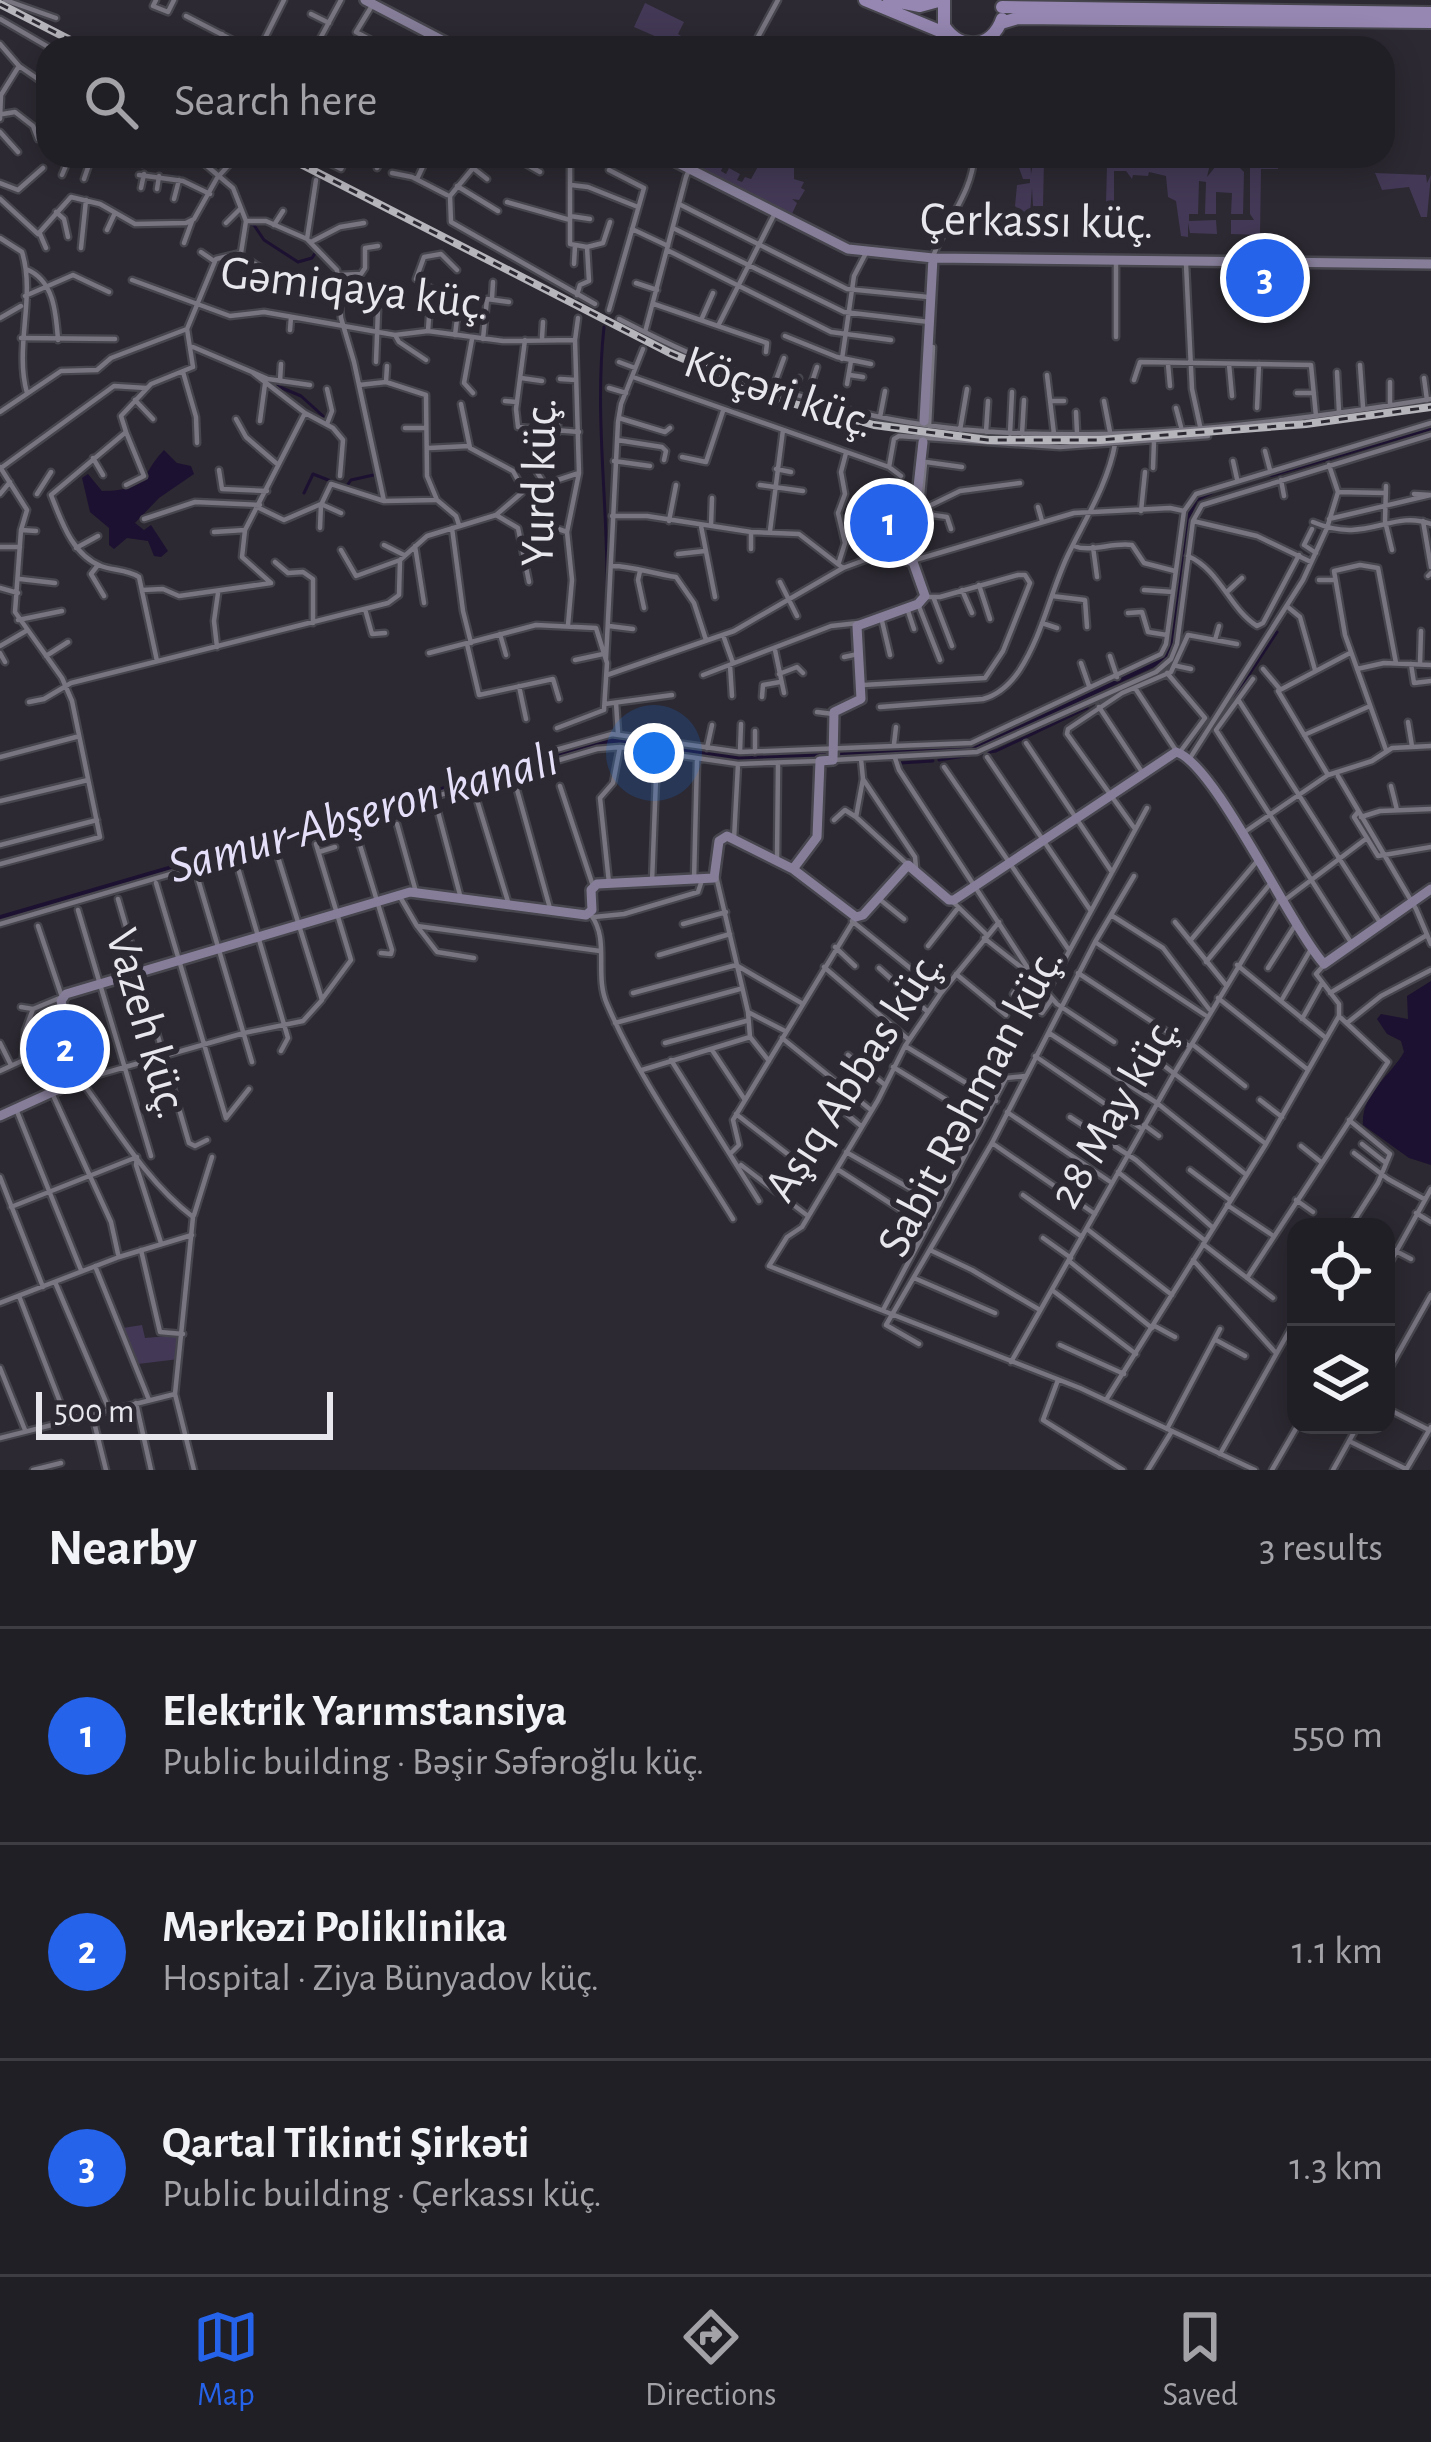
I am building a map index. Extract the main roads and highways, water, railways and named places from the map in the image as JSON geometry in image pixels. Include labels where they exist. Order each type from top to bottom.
[{"type":"main road","points":[[865,0],[955,36]]},
{"type":"main road","points":[[889,0],[920,6],[943,0],[947,31]]},
{"type":"main road","points":[[998,29],[1002,2],[1018,9],[1431,13]]},
{"type":"main road","points":[[990,36],[1018,18],[1431,22]]},
{"type":"waterway","points":[[247,223],[298,262],[316,252]]},
{"type":"waterway","points":[[604,327],[601,396],[607,602]]},
{"type":"waterway","points":[[268,382],[301,396],[323,416]]},
{"type":"waterway","name":"Samur-Abşeron kanalı","points":[[1271,474],[1431,427]]},
{"type":"waterway","points":[[304,493],[313,474],[346,487],[351,480],[378,474]]},
{"type":"waterway","name":"Samur-Abşeron kanalı","points":[[0,918],[610,741],[744,758],[972,748],[1164,659],[1171,646],[1188,516],[1195,499],[1212,491]]},
{"type":"waterway","points":[[1227,708],[1277,632]]},
{"type":"waterway","points":[[939,760],[996,751],[1087,708]]},
{"type":"waterway","points":[[900,763],[933,761]]},
{"type":"railway","points":[[0,4],[63,36]]},
{"type":"railway","points":[[308,168],[670,353],[787,402],[874,425],[988,440],[1100,440],[1306,424],[1431,407]]},
{"type":"place","name":"Qartal Tikinti Şirkәti","points":[[1265,278]]},
{"type":"place","name":"Elektrik Yarımstansiya","points":[[889,523]]},
{"type":"place","name":"Mərkəzi Poliklinika","points":[[65,1049]]}]
